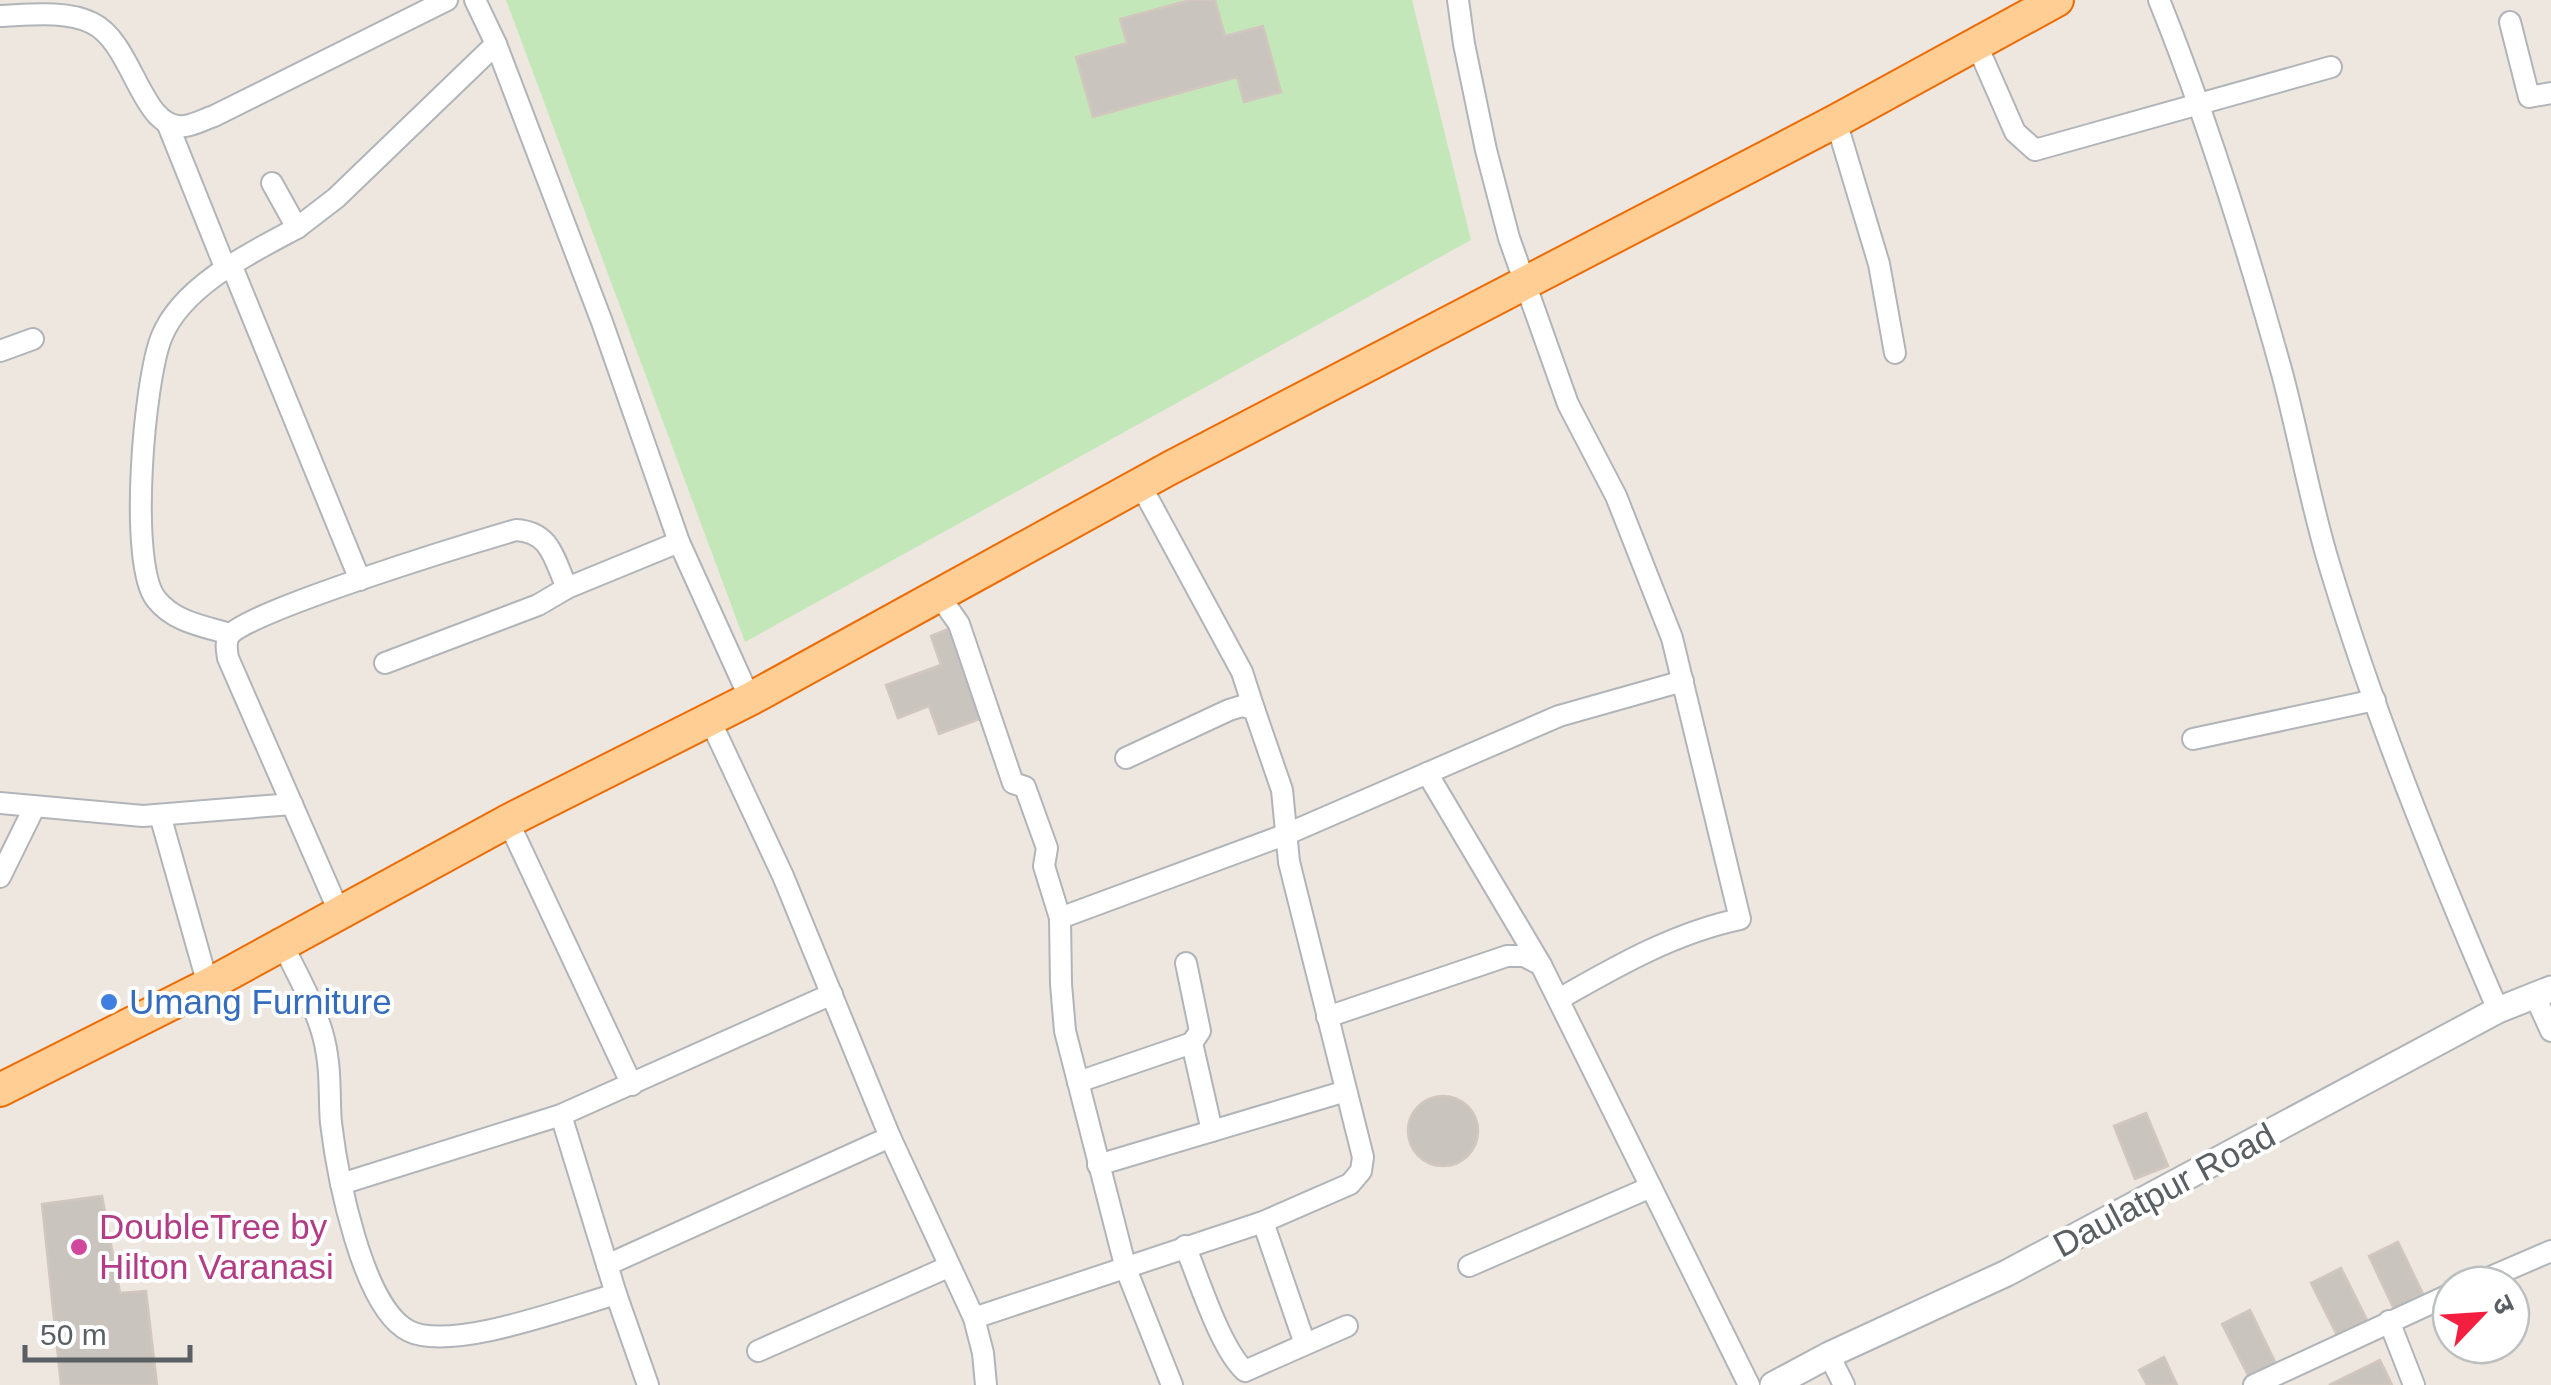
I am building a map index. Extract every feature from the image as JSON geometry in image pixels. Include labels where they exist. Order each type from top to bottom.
[{"type":"highway","points":[[0,1090],[208,985],[508,821],[750,698],[1140,484],[1836,121],[2057,0]]},
{"type":"street","points":[[168,125],[184,126],[214,116],[423,4],[447,0]]},
{"type":"street","points":[[475,0],[496,44],[602,322],[679,542],[750,698]]},
{"type":"street","points":[[1458,0],[1486,150],[1509,238],[1552,365],[1616,496],[1672,638],[1740,919],[1701,927],[1675,938],[1559,999]]},
{"type":"street","points":[[2159,0],[2201,102],[2282,376],[2329,565],[2448,896],[2498,1010]]},
{"type":"street","points":[[0,16],[90,21],[110,34],[123,51],[147,103],[168,125],[360,580]]},
{"type":"street","points":[[2510,22],[2529,96],[2551,93]]},
{"type":"street","points":[[1976,43],[2015,132],[2035,150],[2331,68]]},
{"type":"street","points":[[230,634],[175,618],[154,597],[145,573],[141,474],[162,335],[190,298],[225,267],[298,228],[336,198],[496,44]]},
{"type":"street","points":[[1836,121],[1878,264],[1896,353]]},
{"type":"street","points":[[272,184],[298,228]]},
{"type":"street","points":[[0,351],[33,339]]},
{"type":"street","points":[[974,1318],[1262,1222],[1350,1184],[1360,1171],[1363,1157],[1289,862],[1282,790],[1274,759],[1242,672],[1140,484]]},
{"type":"street","points":[[340,914],[228,658],[226,644],[230,634],[252,619],[516,530],[532,531],[544,540],[567,588]]},
{"type":"street","points":[[384,663],[538,606],[567,588],[679,542]]},
{"type":"street","points":[[938,594],[959,624],[1013,782],[1025,787],[1047,848],[1044,866],[1060,918],[1060,984],[1066,1031],[1126,1269],[1172,1385]]},
{"type":"street","points":[[1060,918],[1287,834],[1559,716],[1682,681]]},
{"type":"street","points":[[2193,738],[2375,700]]},
{"type":"street","points":[[1126,758],[1228,710],[1242,706],[1254,709]]},
{"type":"street","points":[[709,718],[783,876],[890,1137],[974,1318],[986,1385]]},
{"type":"street","points":[[1427,773],[1541,964],[1749,1385]]},
{"type":"street","points":[[0,803],[160,815],[292,804]]},
{"type":"street","points":[[0,877],[34,808]]},
{"type":"street","points":[[160,815],[208,985]]},
{"type":"street","points":[[508,821],[632,1085]]},
{"type":"street","points":[[282,943],[319,1021],[328,1055],[331,1121],[341,1184],[376,1296],[410,1332],[437,1337],[490,1331],[616,1294]]},
{"type":"street","points":[[1328,1017],[1508,956],[1524,956],[1541,964]]},
{"type":"street","points":[[1078,1082],[1192,1043],[1200,1031],[1186,963]]},
{"type":"street","points":[[2543,992],[2551,1030]]},
{"type":"street","name":"Daulatpur Road","points":[[1774,1385],[1829,1355],[2007,1273],[2498,1010],[2543,992]]},
{"type":"street","points":[[341,1184],[561,1115],[832,994]]},
{"type":"street","points":[[1192,1043],[1212,1131]]},
{"type":"street","points":[[1098,1166],[1346,1091]]},
{"type":"street","points":[[561,1115],[648,1385]]},
{"type":"street","points":[[607,1265],[890,1137]]},
{"type":"street","points":[[1468,1266],[1651,1187]]},
{"type":"street","points":[[1262,1222],[1305,1344]]},
{"type":"street","points":[[1185,1246],[1227,1345],[1247,1378],[1305,1344],[1347,1326]]},
{"type":"street","points":[[2518,1265],[2551,1251]]},
{"type":"street","points":[[758,1351],[948,1267]]},
{"type":"street","points":[[2254,1385],[2431,1303]]},
{"type":"street","points":[[2389,1321],[2414,1385]]},
{"type":"street","points":[[1829,1355],[1844,1385]]},
{"type":"green space","points":[[506,0],[1412,0],[1471,240],[745,642]]},
{"type":"building","points":[[1190,0],[1215,0],[1225,36],[1263,26],[1281,92],[1244,102],[1237,77],[1093,117],[1076,57],[1127,43],[1120,19]]},
{"type":"building","points":[[951,628],[985,717],[939,734],[929,706],[898,718],[886,685],[941,665],[931,636]]},
{"type":"building","points":[[1443,1096],[1468,1106],[1478,1131],[1468,1156],[1443,1166],[1418,1156],[1408,1131],[1418,1106]]},
{"type":"building","points":[[2146,1113],[2168,1166],[2135,1179],[2114,1126]]},
{"type":"building","name":"DoubleTree by Hilton Varanasi","points":[[102,1196],[120,1293],[146,1291],[157,1385],[61,1385],[42,1204]]},
{"type":"building","points":[[2398,1242],[2423,1294],[2394,1309],[2369,1256]]},
{"type":"building","points":[[2341,1268],[2368,1322],[2338,1337],[2311,1283]]},
{"type":"building","points":[[2250,1310],[2276,1364],[2249,1377],[2222,1324]]},
{"type":"building","points":[[2164,1357],[2177,1385],[2147,1385],[2139,1370]]},
{"type":"building","points":[[2380,1360],[2392,1385],[2329,1385]]},
{"type":"place","name":"Umang Furniture","points":[[109,1002]]},
{"type":"place","name":"DoubleTree by Hilton Varanasi","points":[[79,1247]]}]
